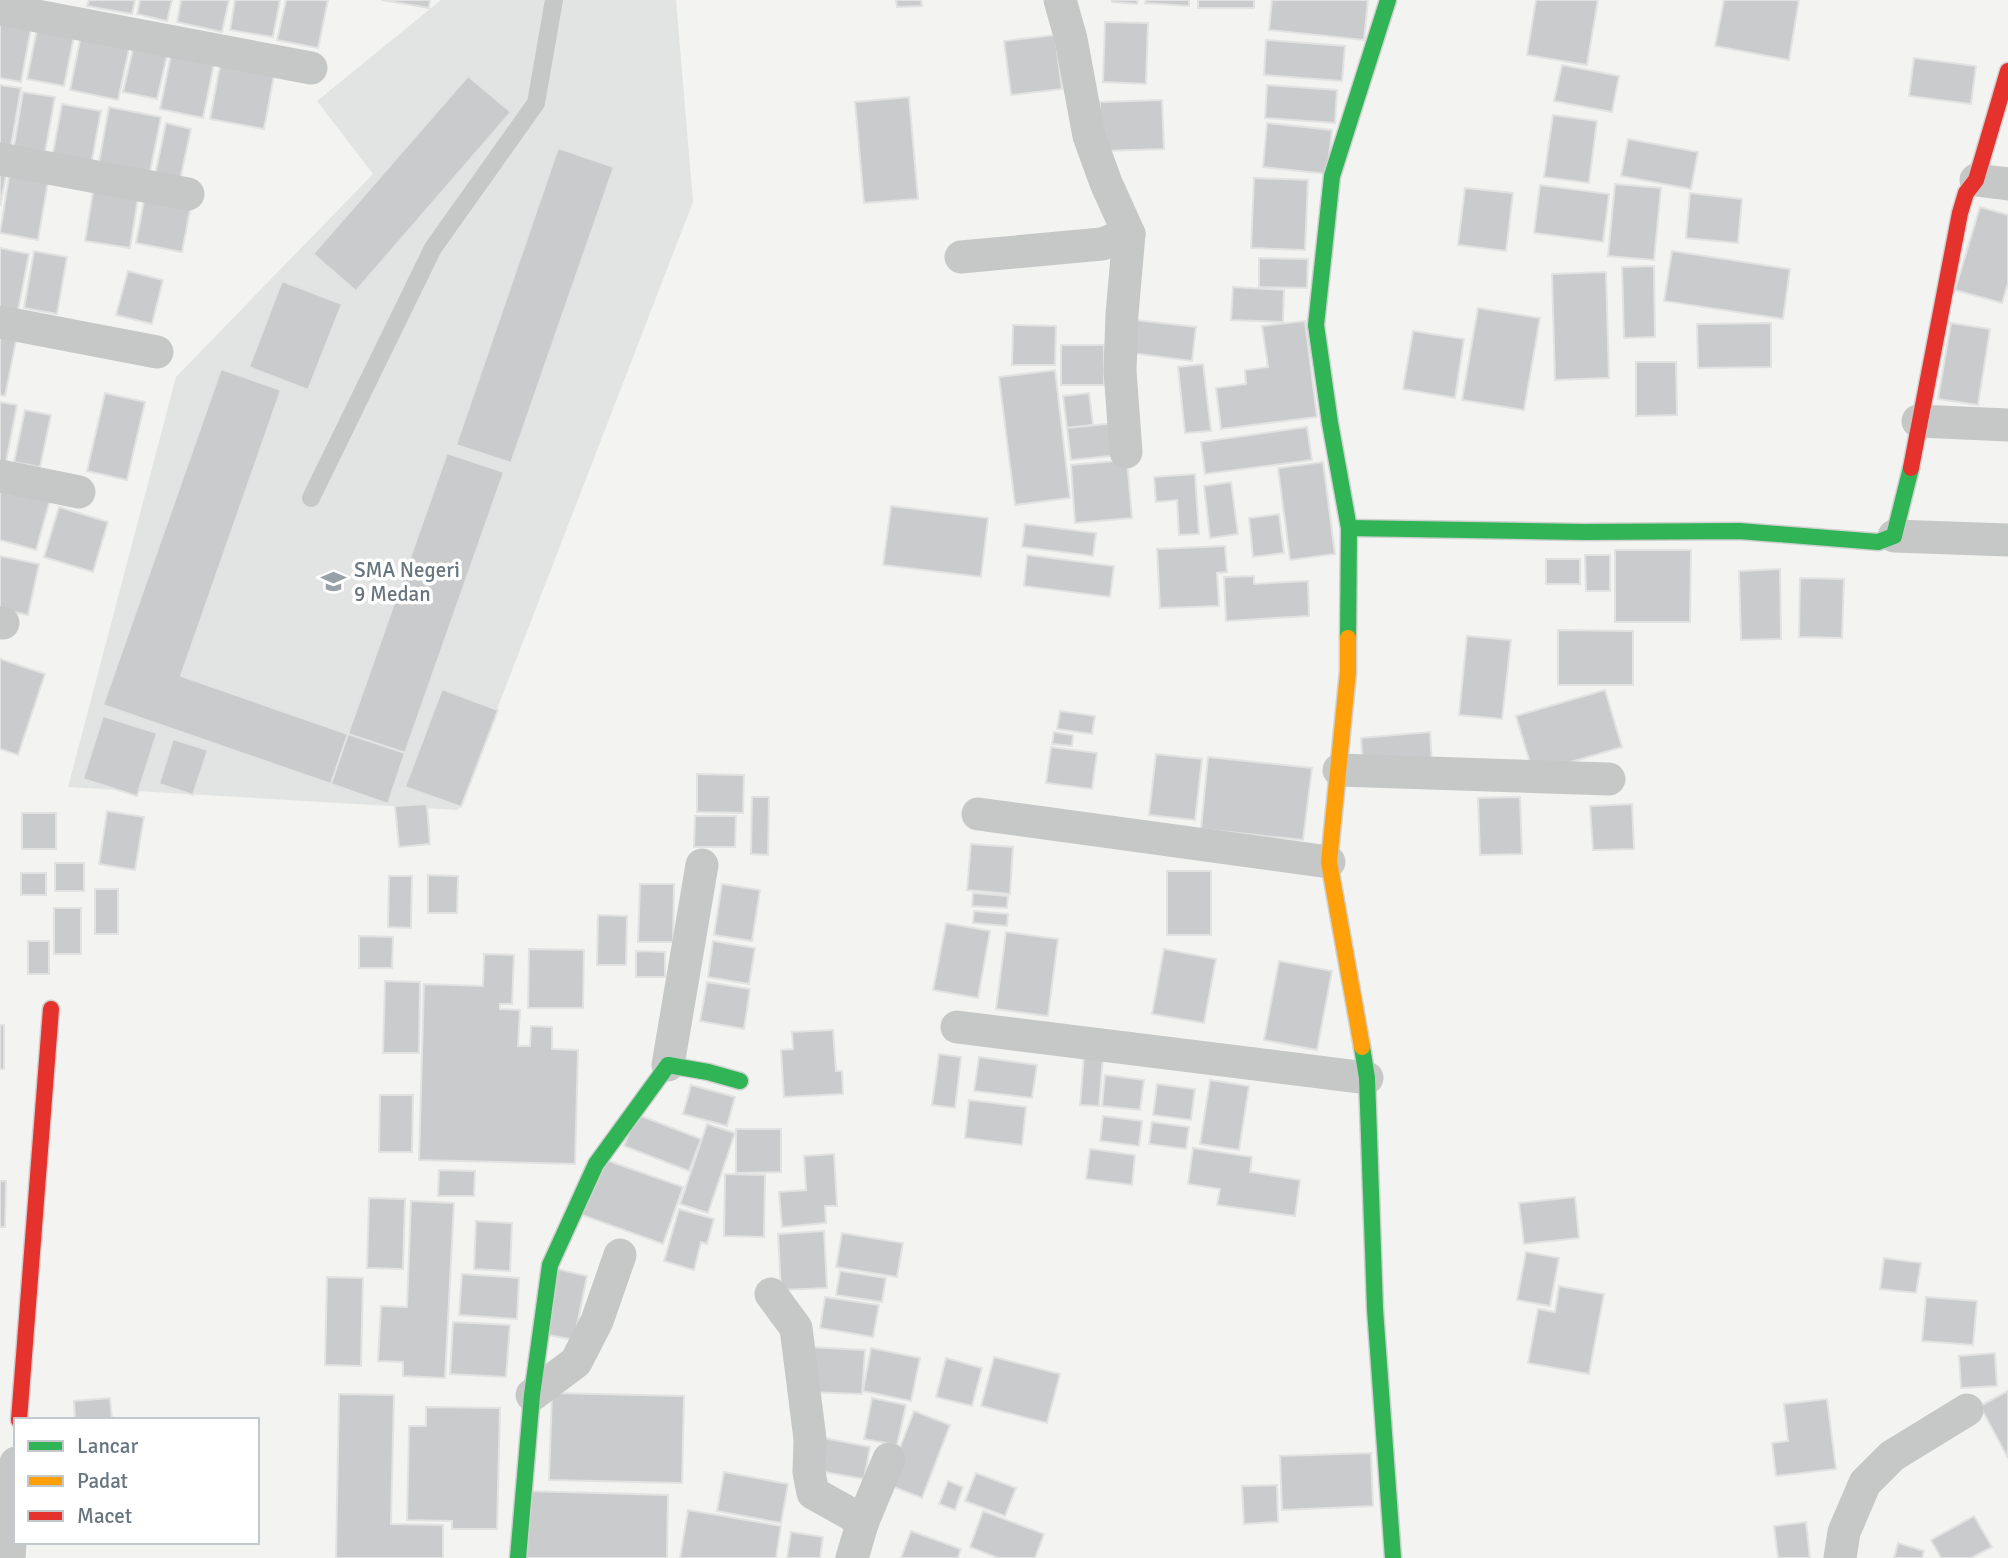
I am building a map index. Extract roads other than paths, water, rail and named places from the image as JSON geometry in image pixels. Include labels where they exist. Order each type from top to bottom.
[{"type":"street","points":[[1060,0],[1071,38],[1088,136],[1129,234],[1120,372],[1126,452]]},
{"type":"street","points":[[1388,0],[1332,176],[1316,325],[1349,528],[1348,672],[1329,862],[1367,1078],[1375,1308],[1393,1558]]},
{"type":"street","points":[[0,9],[311,68]]},
{"type":"street","points":[[1894,536],[1908,482],[1960,213],[1966,193],[1976,180],[2008,71]]},
{"type":"street","points":[[0,159],[188,194]]},
{"type":"street","points":[[1976,180],[2008,184]]},
{"type":"street","points":[[961,257],[1102,244],[1129,234]]},
{"type":"street","points":[[0,321],[157,352]]},
{"type":"street","points":[[1918,421],[2008,425]]},
{"type":"street","points":[[0,476],[79,492]]},
{"type":"street","points":[[1349,528],[1583,532],[1739,531],[1878,541],[1894,536],[2008,540]]},
{"type":"street","points":[[1339,770],[1609,779]]},
{"type":"street","points":[[978,814],[1329,862]]},
{"type":"street","points":[[518,1558],[532,1395],[550,1265],[596,1164],[668,1065],[702,865]]},
{"type":"street","points":[[19,1418],[51,1009]]},
{"type":"street","points":[[957,1027],[1367,1078]]},
{"type":"street","points":[[668,1065],[740,1081]]},
{"type":"street","points":[[532,1395],[576,1362],[597,1321],[620,1255]]},
{"type":"street","points":[[771,1294],[796,1328],[810,1439],[809,1472],[813,1493],[863,1521]]},
{"type":"street","points":[[1840,1558],[1844,1532],[1865,1483],[1892,1455],[1967,1410]]},
{"type":"street","points":[[852,1558],[863,1521],[889,1459]]},
{"type":"street","points":[[9,1558],[14,1490]]},
{"type":"lane","points":[[311,498],[433,248],[536,103],[554,0]]},
{"type":"place","name":"SMA Negeri 9 Medan","points":[[334,582]]}]
